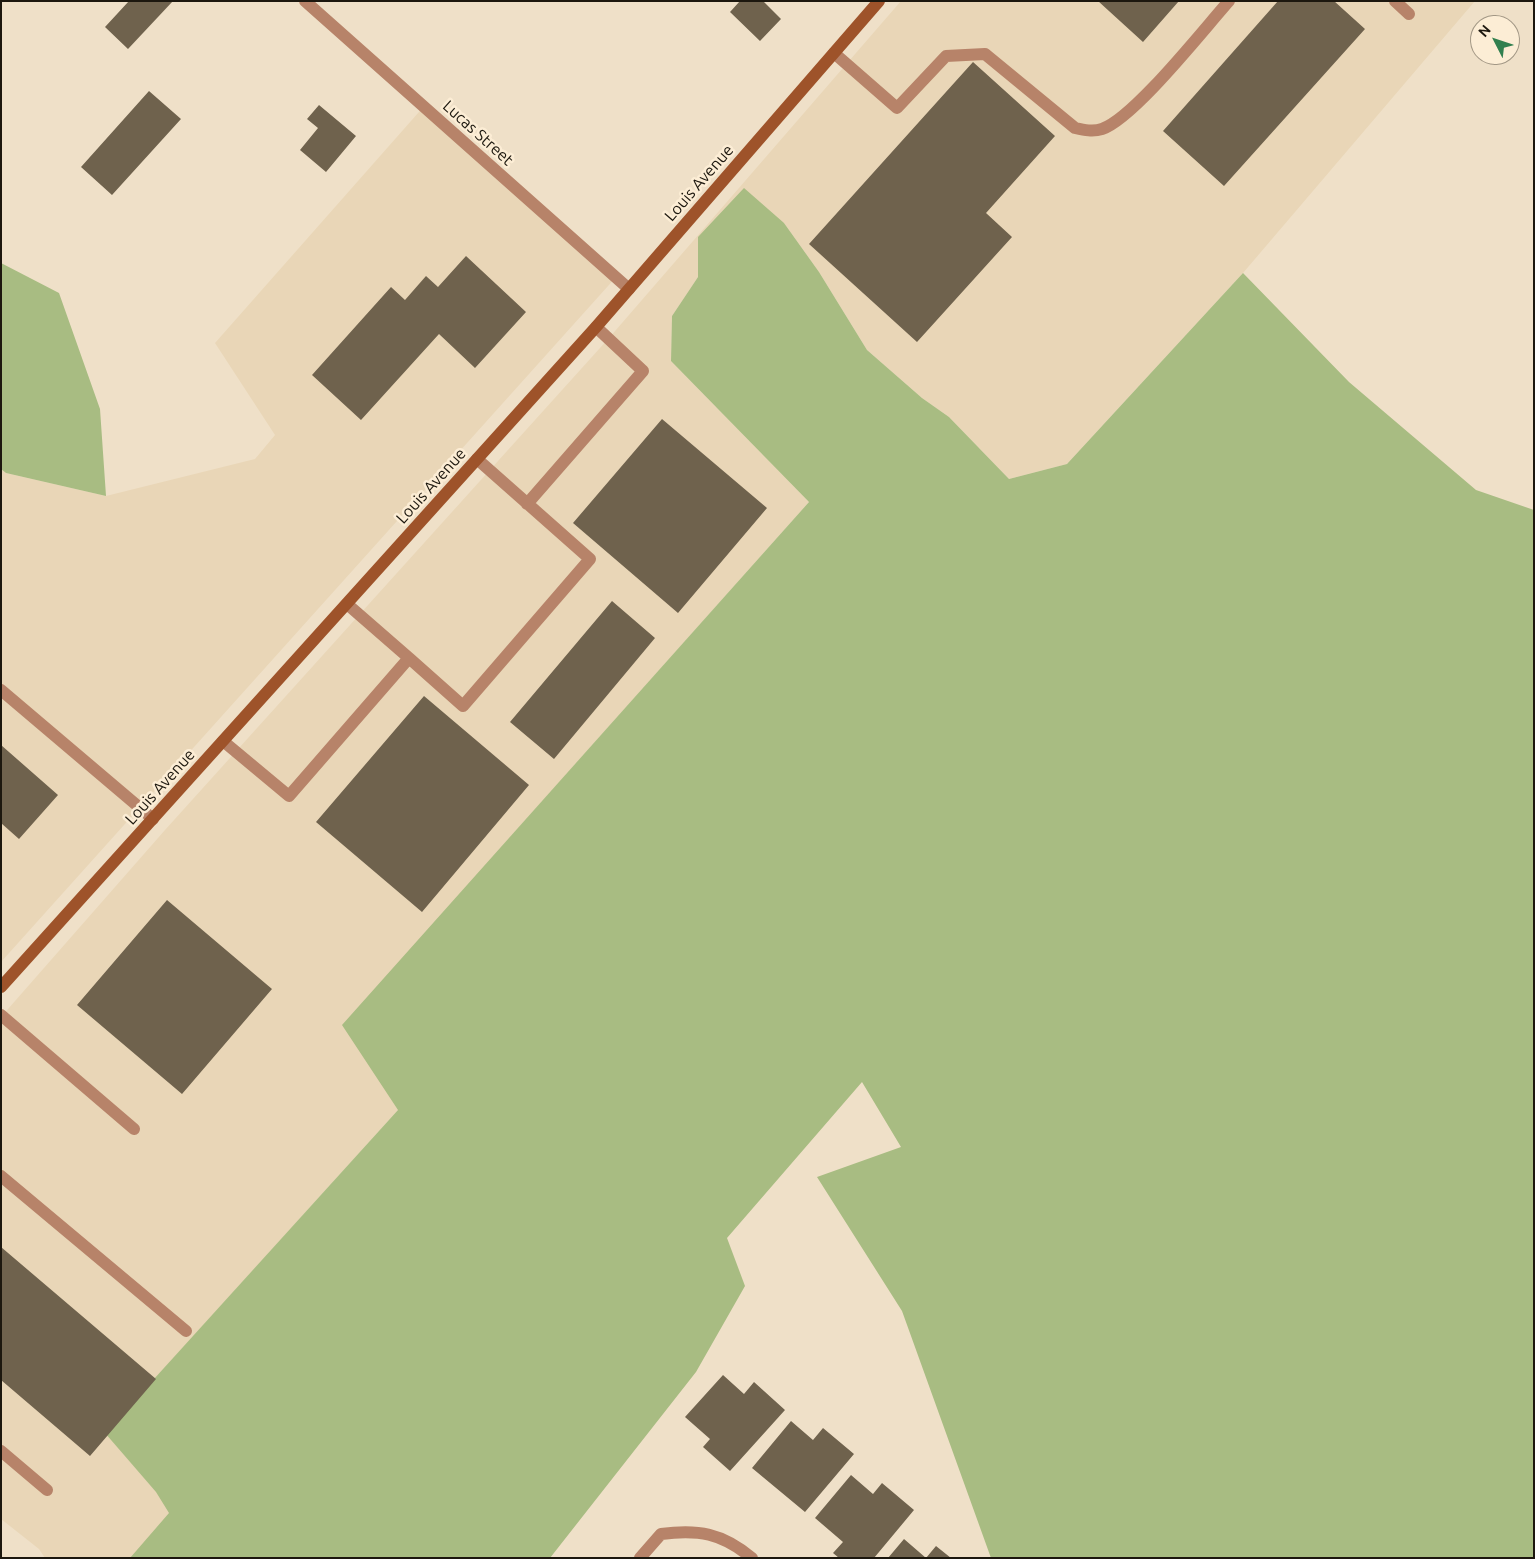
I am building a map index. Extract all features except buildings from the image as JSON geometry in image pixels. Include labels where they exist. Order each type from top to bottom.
[{"type":"street","name":"Lucas Street","points":[[305,1],[629,289]]},
{"type":"street","name":"Louis Avenue","points":[[1,987],[596,327],[879,1]]},
{"type":"street","points":[[834,53],[897,108],[946,56],[985,54],[1075,128],[1089,131],[1102,129],[1118,119],[1152,87],[1229,1]]},
{"type":"street","points":[[1395,1],[1409,14]]},
{"type":"street","points":[[527,504],[643,371],[596,327]]},
{"type":"street","points":[[347,604],[463,706],[590,559],[477,460]]},
{"type":"street","points":[[223,741],[289,796],[409,658]]},
{"type":"street","points":[[1,690],[153,819]]},
{"type":"street","points":[[1,1015],[134,1129]]},
{"type":"street","points":[[1,1176],[186,1331]]},
{"type":"street","points":[[1,1451],[47,1490]]},
{"type":"street","points":[[640,1558],[661,1534],[682,1531],[708,1532],[737,1545],[752,1558]]},
{"type":"shaded area","points":[[901,1],[1475,1],[1243,273],[1067,464],[1009,479],[949,417],[922,398],[867,350],[819,272],[784,223],[698,237],[698,277],[672,316],[671,361],[809,502],[500,849],[398,1110],[106,1433],[176,1514],[138,1558],[45,1558],[39,1549],[1,1519],[1,1017],[165,830],[609,338]]},
{"type":"shaded area","points":[[426,104],[617,276],[1,962],[1,469],[6,473],[106,496],[255,459],[275,435],[215,343]]},
{"type":"green space","points":[[744,188],[784,223],[819,272],[867,350],[922,398],[949,417],[1009,479],[1067,464],[1243,273],[1349,382],[1476,490],[1534,510],[1534,1558],[991,1558],[902,1311],[817,1177],[901,1147],[862,1082],[727,1238],[745,1286],[696,1372],[550,1558],[130,1558],[169,1513],[156,1492],[105,1433],[398,1110],[342,1025],[809,502],[671,361],[672,316],[698,277],[698,237]]},
{"type":"green space","points":[[1,263],[59,293],[100,409],[106,496],[6,473],[1,469]]}]
